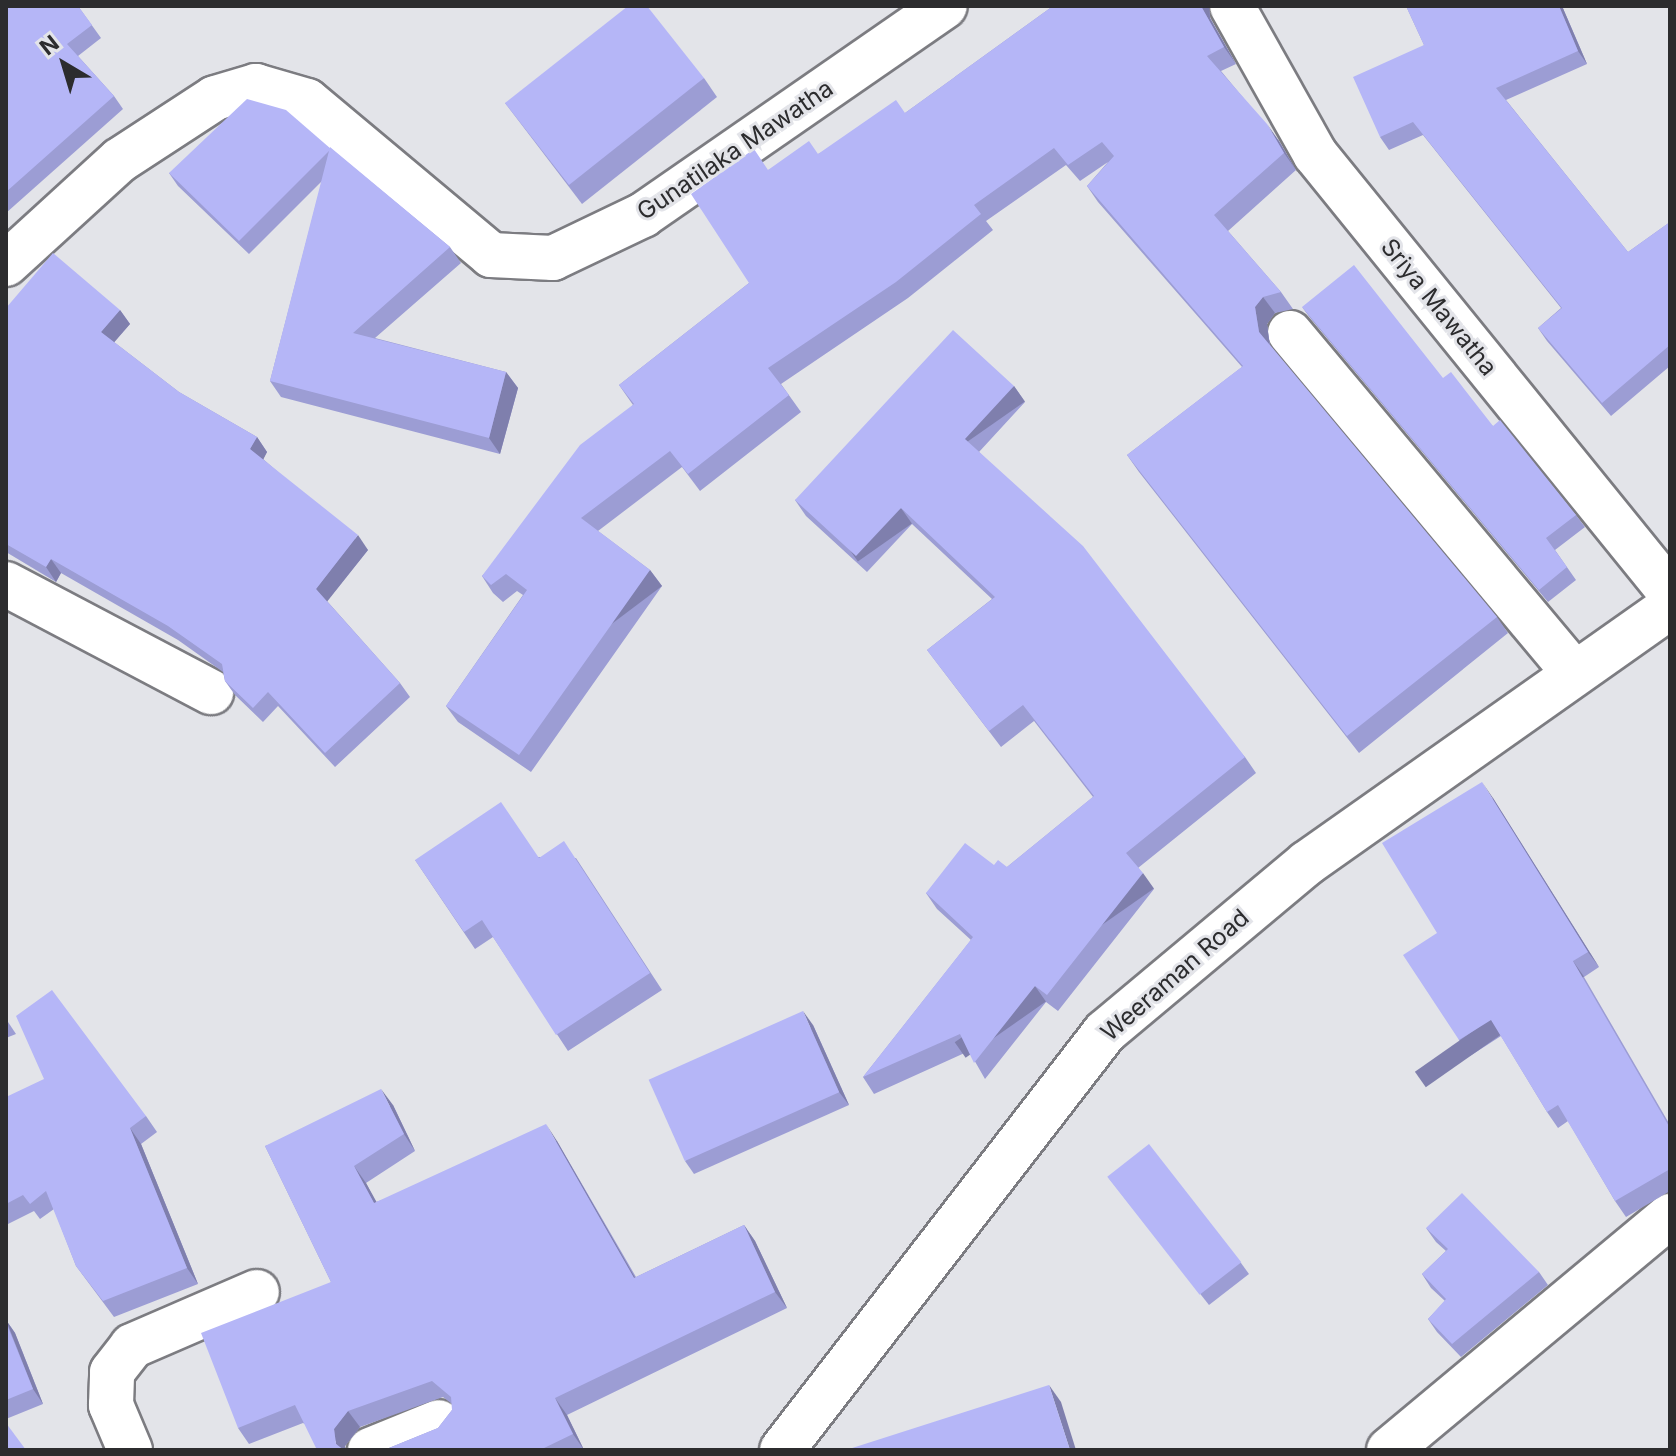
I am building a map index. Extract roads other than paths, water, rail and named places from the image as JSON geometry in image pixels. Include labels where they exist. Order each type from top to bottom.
[{"type":"street","name":"Gunatilaka Mawatha","points":[[6,264],[120,160],[215,98],[256,86],[307,101],[491,255],[553,258],[643,215],[945,6]]},
{"type":"street","name":"Sriya Mawatha","points":[[1232,6],[1315,154],[1670,592]]},
{"type":"street","points":[[1290,333],[1574,673]]},
{"type":"street","points":[[6,584],[211,692]]},
{"type":"street","name":"Weeraman Road","points":[[782,1450],[1105,1032],[1307,863],[1670,607]]},
{"type":"street","points":[[1389,1450],[1670,1216]]},
{"type":"street","points":[[130,1450],[111,1405],[112,1372],[132,1346],[257,1292]]},
{"type":"street","points":[[370,1450],[439,1422]]}]
